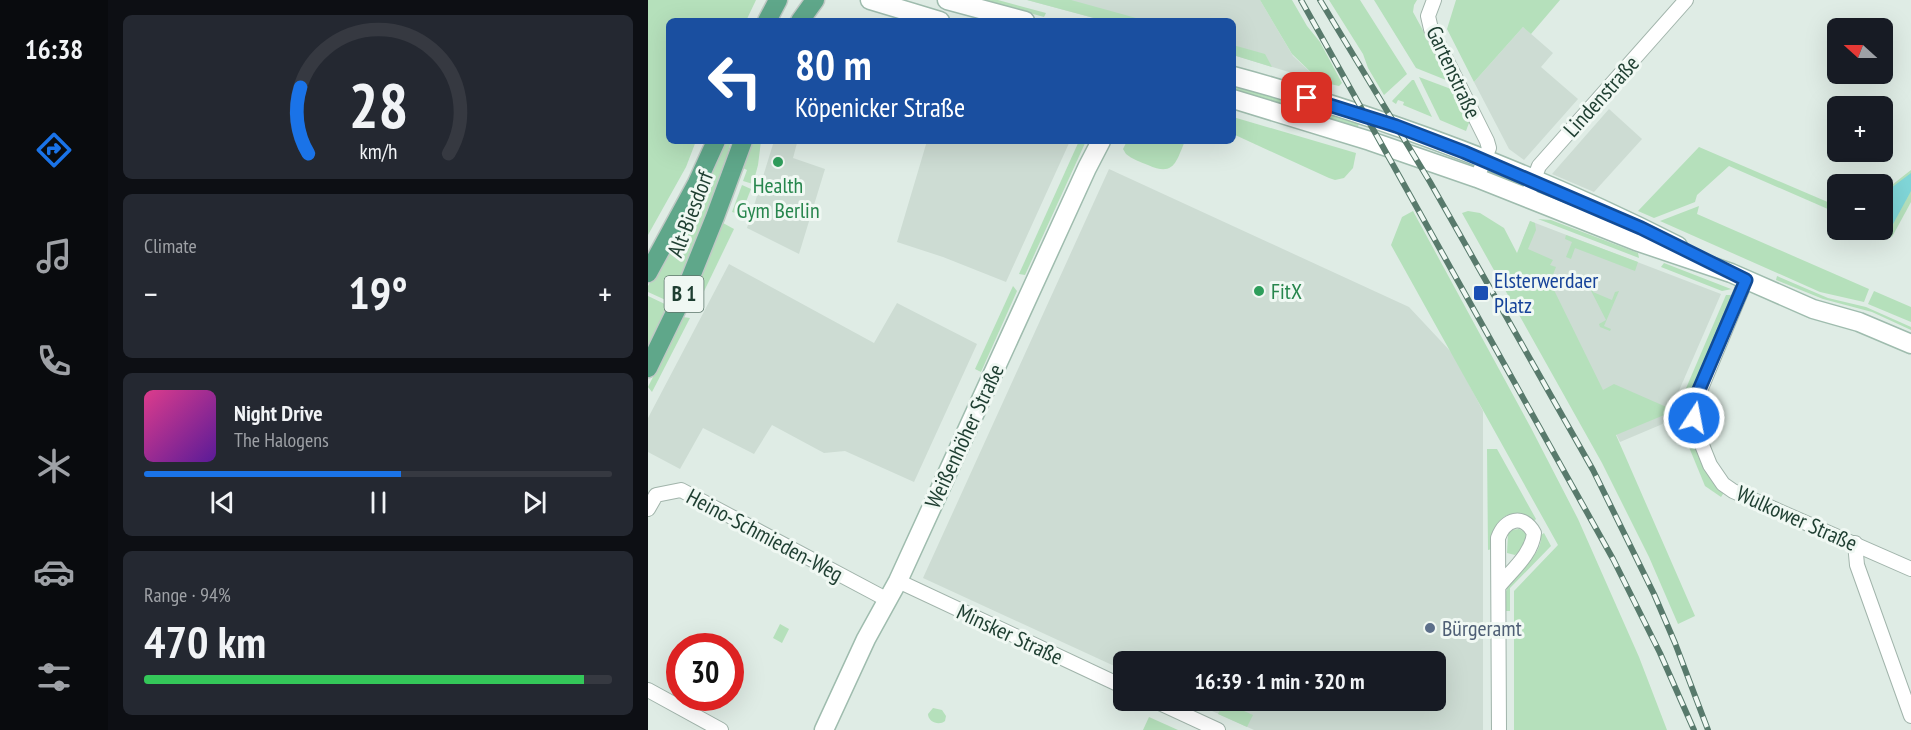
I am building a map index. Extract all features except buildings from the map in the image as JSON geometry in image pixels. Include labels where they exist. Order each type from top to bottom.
[{"type":"main road","points":[[769,18],[778,0]]},
{"type":"main road","points":[[802,18],[814,0]]},
{"type":"main road","points":[[870,0],[930,18]]},
{"type":"main road","points":[[947,0],[1014,18]]},
{"type":"main road","points":[[1236,77],[1374,119],[1484,160],[1530,189]]},
{"type":"main road","points":[[1236,100],[1370,141],[1477,178],[1530,189],[1641,228],[1738,276],[1813,309],[1865,324],[1911,344]]},
{"type":"main road","name":"Alt-Biesdorf","points":[[648,273],[697,183],[715,144]]},
{"type":"main road","name":"Alt-Biesdorf","points":[[648,368],[684,294],[742,144]]},
{"type":"main road","name":"Weißenhöher Straße","points":[[824,730],[886,599],[898,581],[1099,144]]},
{"type":"street","name":"Gartenstraße","points":[[1434,0],[1428,16],[1431,29],[1489,148],[1477,178]]},
{"type":"street","name":"Lindenstraße","points":[[1530,189],[1539,166],[1686,0]]},
{"type":"street","name":"Wulkower Straße","points":[[1738,276],[1692,410],[1705,456],[1719,479],[1733,490],[1911,569]]},
{"type":"street","name":"Heino-Schmieden-Weg","points":[[648,509],[656,495],[681,490],[886,599]]},
{"type":"street","points":[[1855,543],[1857,566],[1911,716]]},
{"type":"street","name":"Minsker Straße","points":[[898,581],[1113,682]]},
{"type":"street","points":[[1499,586],[1499,730]]},
{"type":"street","points":[[648,690],[699,725],[720,730]]},
{"type":"street","points":[[1177,711],[1218,730]]},
{"type":"shaded area","points":[[1027,0],[1260,0],[1293,56],[1321,82],[1236,56],[1236,18],[1094,18]]},
{"type":"shaded area","points":[[1523,27],[1553,53],[1541,67],[1578,99],[1524,160],[1509,149],[1474,82]]},
{"type":"shaded area","points":[[1609,109],[1642,139],[1594,192],[1552,174]]},
{"type":"shaded area","points":[[773,144],[797,144],[793,158],[825,169],[799,254],[747,228]]},
{"type":"shaded area","points":[[926,144],[1069,144],[1006,282],[897,242]]},
{"type":"shaded area","points":[[1109,169],[1409,307],[1453,354],[1483,411],[1483,730],[1254,730],[1212,711],[1446,711],[1446,651],[1113,651],[1113,665],[923,578]]},
{"type":"shaded area","points":[[1530,221],[1721,294],[1669,413],[1672,420],[1620,442],[1522,241]]},
{"type":"shaded area","points":[[729,264],[874,343],[897,303],[977,344],[914,482],[845,451],[824,453],[772,425],[754,454],[703,428],[680,469],[648,452],[648,418]]},
{"type":"green space","points":[[648,0],[756,0],[747,18],[666,18],[666,144],[695,144],[686,167],[648,235]]},
{"type":"green space","points":[[983,0],[998,0],[1046,13],[1044,17]]},
{"type":"green space","points":[[1027,0],[1071,0],[1136,18],[1094,18]]},
{"type":"green space","points":[[1260,0],[1292,0],[1307,26],[1320,42],[1342,83],[1339,86],[1321,82],[1292,54]]},
{"type":"green space","points":[[1329,0],[1360,0],[1407,74],[1384,95],[1368,68],[1363,54]]},
{"type":"green space","points":[[1374,0],[1417,0],[1413,12],[1451,82],[1416,68]]},
{"type":"green space","points":[[1456,0],[1560,0],[1531,34],[1523,27],[1474,82],[1447,29]]},
{"type":"green space","points":[[1236,46],[1265,54],[1272,67],[1236,56]]},
{"type":"green space","points":[[1419,77],[1456,93],[1470,120],[1466,131],[1440,120]]},
{"type":"green space","points":[[1412,80],[1432,117],[1403,105],[1404,102],[1398,100],[1396,104],[1392,101]]},
{"type":"green space","points":[[1236,87],[1316,109],[1361,118],[1357,129],[1236,94]]},
{"type":"green space","points":[[1236,118],[1356,153],[1353,168],[1344,178],[1335,180],[1236,135]]},
{"type":"green space","points":[[722,144],[730,144],[712,203],[670,302],[648,292],[648,286],[701,190]]},
{"type":"green space","points":[[752,144],[761,144],[753,184],[743,181],[747,170],[743,168]]},
{"type":"green space","points":[[1078,144],[1085,144],[1025,275],[1019,274]]},
{"type":"green space","points":[[1126,144],[1184,144],[1173,165],[1163,169],[1133,159],[1123,149]]},
{"type":"green space","points":[[1699,147],[1827,202],[1827,209],[1729,166],[1697,195],[1695,202],[1654,218],[1638,211]]},
{"type":"green space","points":[[1911,170],[1911,202],[1893,235],[1893,184]]},
{"type":"green space","points":[[742,185],[751,189],[742,212],[739,214],[732,212]]},
{"type":"green space","points":[[1699,206],[1697,214],[1869,289],[1864,302],[1820,292],[1660,221]]},
{"type":"green space","points":[[1413,211],[1578,519],[1639,657],[1667,730],[1514,730],[1514,591],[1558,545],[1391,245],[1402,217]]},
{"type":"green space","points":[[1468,211],[1480,213],[1504,228],[1517,253],[1530,221],[1535,223],[1536,230],[1528,249],[1553,260],[1550,265],[1556,267],[1551,280],[1561,283],[1553,288],[1603,390],[1614,384],[1671,409],[1669,413],[1616,435],[1695,616],[1678,624],[1649,557],[1602,463],[1462,213]]},
{"type":"green space","points":[[1538,219],[1551,220],[1638,253],[1639,258]]},
{"type":"green space","points":[[723,223],[734,229],[695,310],[688,306]]},
{"type":"green space","points":[[1566,235],[1638,262],[1635,271],[1575,248],[1571,259],[1566,257],[1572,242],[1565,239]]},
{"type":"green space","points":[[1664,263],[1732,289],[1722,291],[1661,267]]},
{"type":"green space","points":[[1777,276],[1828,298],[1866,307],[1911,327],[1911,330],[1872,312],[1823,299],[1776,280]]},
{"type":"green space","points":[[1585,279],[1595,283],[1593,292],[1612,300],[1615,292],[1619,291],[1604,326],[1611,329],[1610,331],[1600,327],[1599,324],[1606,320]]},
{"type":"green space","points":[[1013,286],[1017,291],[981,372],[975,369]]},
{"type":"green space","points":[[1874,291],[1911,307],[1911,322],[1868,304]]},
{"type":"green space","points":[[1726,295],[1733,295],[1687,401],[1681,400]]},
{"type":"green space","points":[[648,296],[669,306],[648,347]]},
{"type":"green space","points":[[683,317],[690,318],[652,392],[648,387]]},
{"type":"green space","points":[[1691,432],[1725,491],[1721,497],[1705,486],[1684,435]]},
{"type":"green space","points":[[1487,449],[1497,449],[1536,519],[1534,521],[1516,514],[1503,518],[1494,530],[1492,549],[1488,550]]},
{"type":"green space","points":[[1519,529],[1525,532],[1527,539],[1524,545],[1515,555],[1507,553],[1508,534],[1511,530]]},
{"type":"green space","points":[[1544,533],[1551,546],[1510,588],[1510,611],[1505,611],[1508,586],[1534,555],[1541,535]]},
{"type":"green space","points":[[780,624],[789,629],[782,643],[773,638]]},
{"type":"green space","points":[[933,708],[942,710],[946,716],[945,721],[937,723],[928,717]]},
{"type":"green space","points":[[1220,711],[1244,711],[1253,715],[1247,727],[1218,714]]},
{"type":"green space","points":[[1149,717],[1178,730],[1143,730]]},
{"type":"water","points":[[1911,173],[1911,191],[1893,224],[1893,186]]},
{"type":"railway","points":[[1301,0],[1613,559],[1660,653],[1694,730]]},
{"type":"railway","points":[[1320,0],[1430,182],[1593,470],[1654,594],[1708,730]]},
{"type":"place","name":"Health Gym Berlin","points":[[778,162]]},
{"type":"place","name":"FitX","points":[[1259,291]]},
{"type":"place","name":"Elsterwerdaer Platz","points":[[1481,293]]},
{"type":"place","name":"Bürgeramt","points":[[1430,628]]},
{"type":"route","points":[[1307,98],[1396,126],[1566,194],[1746,280],[1695,399],[1692,410],[1694,418]]}]
